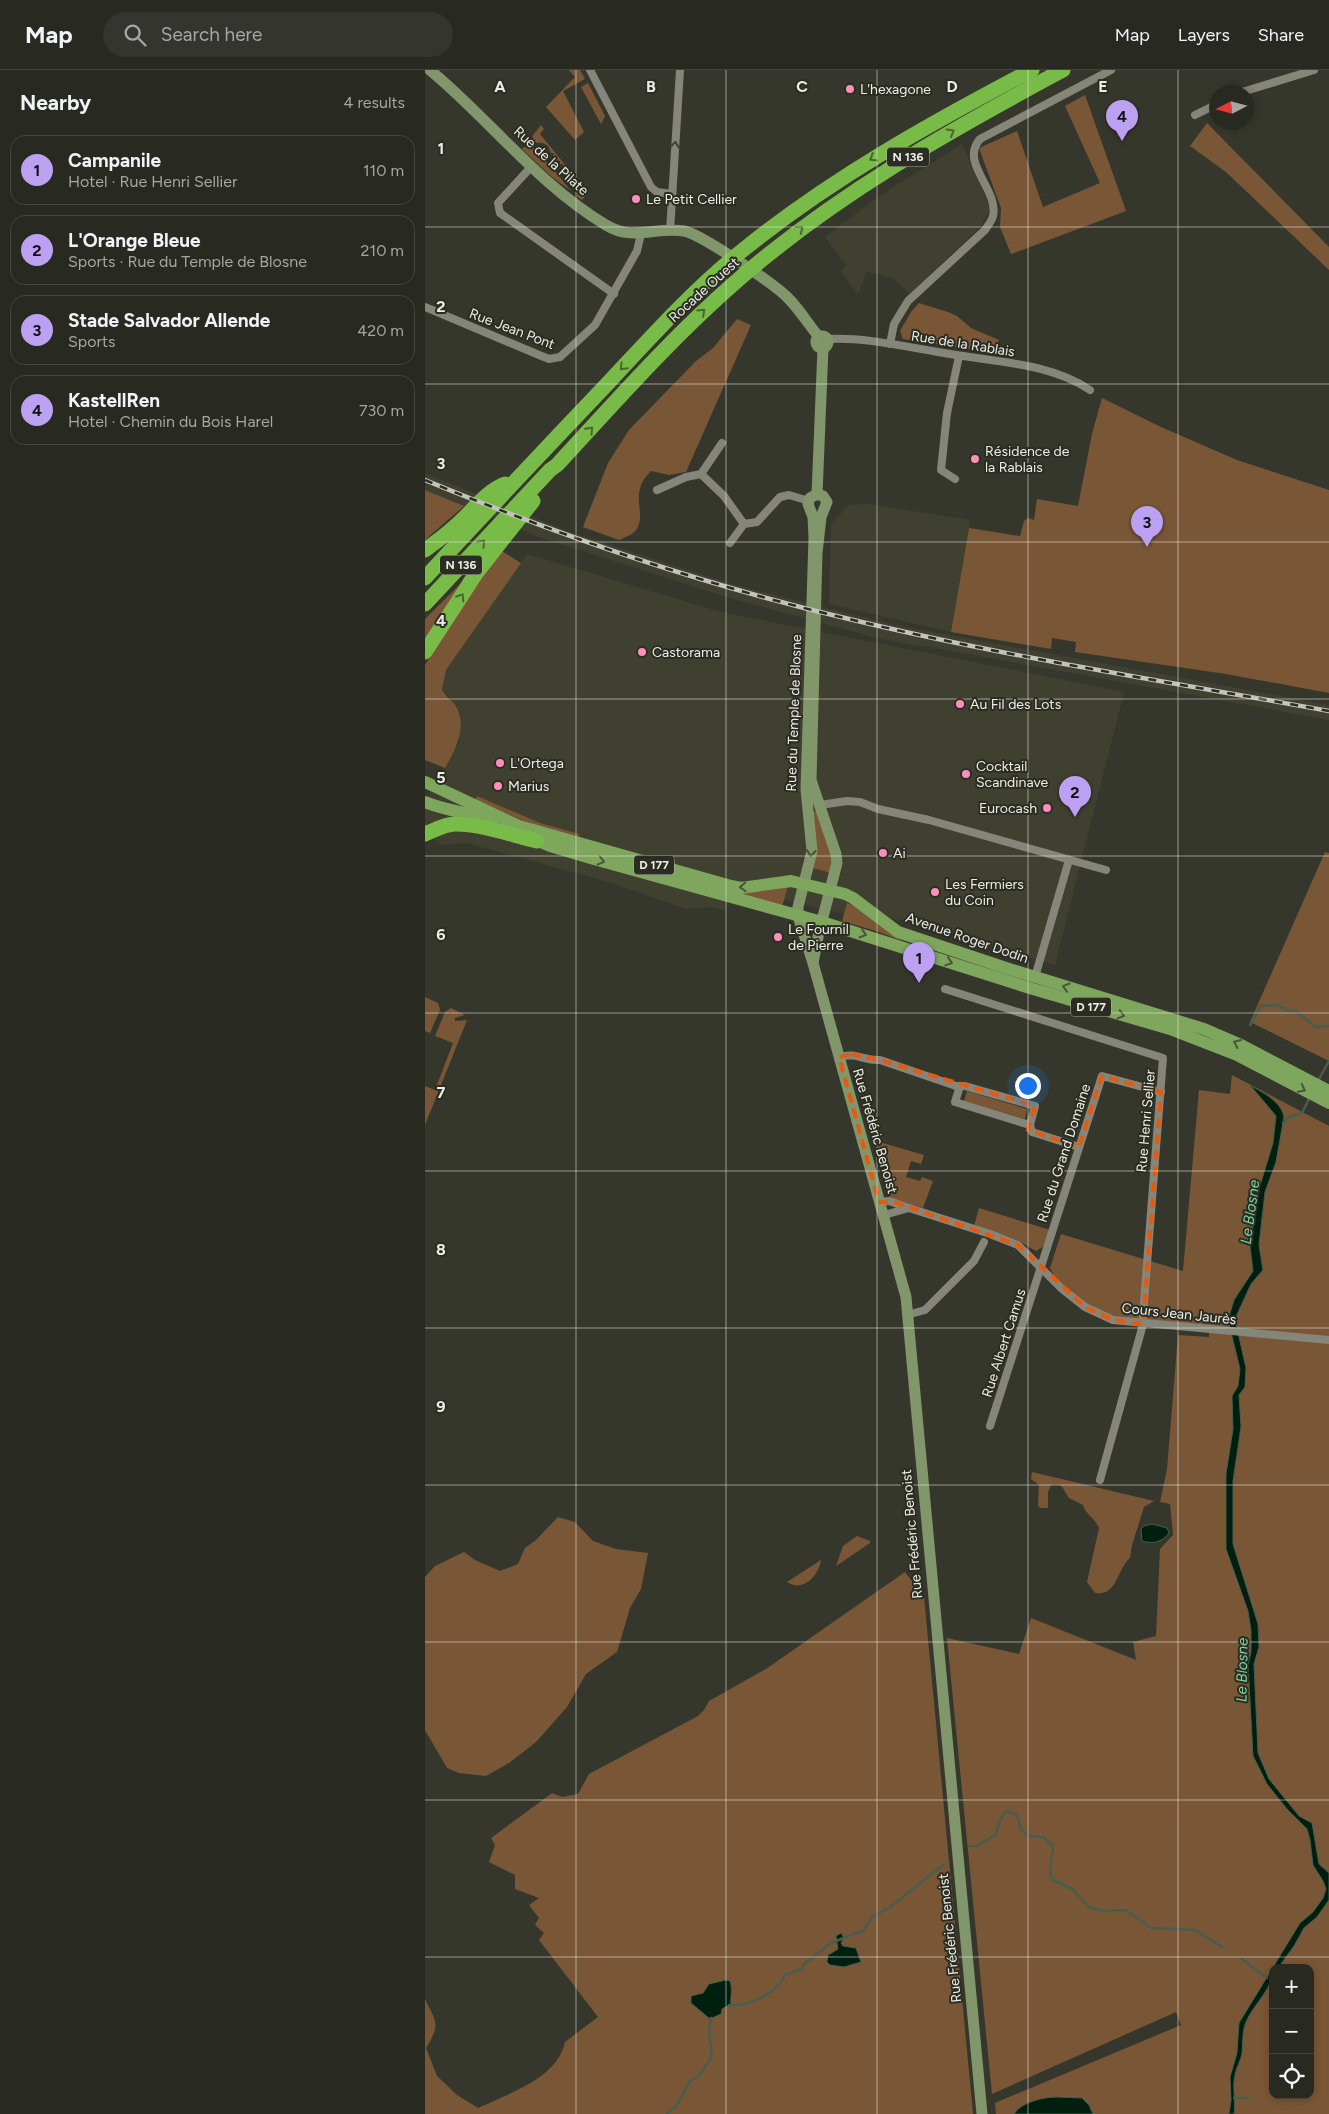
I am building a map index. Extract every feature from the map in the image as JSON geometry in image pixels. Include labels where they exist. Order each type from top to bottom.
[{"type":"highway","points":[[976,99],[981,89],[1013,70]]},
{"type":"highway","name":"Rocade Ouest","points":[[471,519],[489,500],[497,487],[515,480],[656,331],[743,250],[843,177],[914,133],[1032,70]]},
{"type":"highway","name":"Rocade Ouest","points":[[425,604],[503,530],[550,470],[557,466],[663,350],[739,279],[805,226],[875,178],[919,150],[1063,70]]},
{"type":"highway","points":[[425,550],[471,519]]},
{"type":"highway","name":"N 136","points":[[425,578],[471,519]]},
{"type":"highway","points":[[425,652],[503,530]]},
{"type":"highway","points":[[425,834],[454,824],[485,828],[537,841]]},
{"type":"main road","name":"Avenue Roger Dodin","points":[[425,782],[519,826],[731,886],[741,888],[791,881],[804,883],[853,898],[898,932],[1204,1029],[1241,1045],[1329,1103]]},
{"type":"main road","points":[[425,794],[449,792]]},
{"type":"main road","name":"Avenue Roger Dodin","points":[[425,802],[451,812],[480,816],[537,841],[822,922],[1033,989],[1170,1029],[1218,1046],[1329,1091]]},
{"type":"street","name":"Rue de la Pilate","points":[[430,70],[467,102],[531,167],[580,208],[607,226],[631,234],[670,231]]},
{"type":"street","points":[[590,70],[651,186],[657,192],[672,194]]},
{"type":"street","points":[[680,70],[670,231],[685,231],[695,235],[765,280],[788,298],[823,341]]},
{"type":"street","points":[[890,344],[895,324],[908,301],[985,230],[993,217],[993,206],[972,156],[974,146],[980,139],[1111,70]]},
{"type":"street","points":[[1254,88],[1314,70]]},
{"type":"street","points":[[1195,115],[1209,108]]},
{"type":"street","points":[[531,167],[498,203],[500,214],[614,294]]},
{"type":"street","name":"Rue Jean Pont","points":[[425,307],[549,359],[560,357],[591,329],[604,312],[637,251],[641,234]]},
{"type":"street","name":"Rue de la Rablais","points":[[823,341],[840,338],[1005,362],[1077,382],[1090,390]]},
{"type":"street","name":"Rue du Temple de Blosne","points":[[822,922],[837,863],[821,805],[811,780],[814,594],[817,538],[815,504],[823,341]]},
{"type":"street","points":[[955,480],[941,470],[947,413],[959,356]]},
{"type":"street","points":[[657,490],[686,477],[701,474],[722,443]]},
{"type":"street","points":[[701,474],[724,496],[744,524]]},
{"type":"street","points":[[730,543],[744,524],[757,522],[781,497],[789,495],[815,504]]},
{"type":"street","name":"Rue du Temple de Blosne","points":[[798,916],[798,907],[812,851],[807,805],[813,637]]},
{"type":"street","points":[[807,805],[847,801],[860,802],[878,809],[929,820],[1106,870]]},
{"type":"street","points":[[1035,977],[1069,860]]},
{"type":"street","name":"Rue Frédéric Benoist","points":[[798,916],[903,1282],[982,2114]]},
{"type":"street","name":"Rue Frédéric Benoist","points":[[813,963],[815,946],[822,922]]},
{"type":"street","name":"Rue Henri Sellier","points":[[945,989],[1163,1058],[1143,1324],[1100,1480]]},
{"type":"street","points":[[839,1057],[851,1054],[880,1060],[960,1086],[1035,1106],[1030,1125],[1032,1132],[1079,1146]]},
{"type":"street","name":"Rue du Grand Domaine","points":[[1042,1266],[1101,1076],[1161,1092]]},
{"type":"street","points":[[960,1086],[955,1102],[1030,1125]]},
{"type":"street","name":"Cours Jean Jaurès","points":[[879,1202],[889,1201],[1003,1238],[1018,1245],[1042,1266],[1061,1288],[1085,1307],[1113,1320],[1329,1340]]},
{"type":"street","points":[[884,1215],[909,1208]]},
{"type":"street","points":[[907,1315],[925,1310],[974,1261],[983,1242]]},
{"type":"street","name":"Rue Albert Camus","points":[[990,1426],[1042,1266]]},
{"type":"highlighted area","points":[[851,1054],[880,1060],[1035,1106],[1028,1130],[1079,1147],[1102,1076],[1161,1092],[1143,1324],[1113,1320],[1085,1307],[1018,1245],[897,1203],[879,1202],[839,1057]]},
{"type":"shaded area","points":[[569,70],[580,70],[585,79],[563,91],[584,132],[575,140],[546,107],[575,77]]},
{"type":"shaded area","points":[[588,83],[605,116],[601,124],[581,87]]},
{"type":"shaded area","points":[[1085,95],[1126,211],[1011,254],[1000,227],[1001,208],[979,148],[1017,131],[1043,207],[1100,183],[1065,106]]},
{"type":"shaded area","points":[[1207,123],[1209,130],[1214,130],[1329,247],[1329,270],[1226,172],[1190,146]]},
{"type":"shaded area","points":[[541,125],[544,129],[540,134],[588,193],[582,200],[577,197],[578,189],[575,179],[572,178],[572,175],[569,175],[563,164],[560,164],[560,161],[556,160],[557,157],[553,156],[554,153],[551,153],[548,146],[543,143],[520,142],[525,138],[528,141],[532,140],[533,135]]},
{"type":"shaded area","points":[[962,144],[990,208],[979,228],[909,294],[894,279],[866,272],[859,293],[857,293],[841,271],[847,266],[825,237],[878,197]]},
{"type":"shaded area","points":[[524,147],[536,148],[571,191],[552,177],[522,149]]},
{"type":"shaded area","points":[[919,303],[957,316],[971,328],[999,340],[994,353],[903,339],[900,331],[911,312]]},
{"type":"shaded area","points":[[737,319],[751,325],[686,472],[669,475],[651,471],[640,488],[639,524],[631,535],[619,540],[583,527],[608,463],[629,430],[696,361],[713,348]]},
{"type":"shaded area","points":[[1102,398],[1161,427],[1237,460],[1329,490],[1329,693],[1226,674],[1075,652],[1076,642],[1052,638],[1051,649],[951,632],[969,528],[1020,536],[1024,521],[1028,518],[1034,520],[1037,499],[1078,506],[1092,434]]},
{"type":"shaded area","points":[[425,473],[570,532],[735,585],[895,625],[1329,705],[1329,720],[918,645],[915,646],[877,638],[726,597],[536,536],[425,490]]},
{"type":"shaded area","points":[[425,490],[464,506],[425,540]]},
{"type":"shaded area","points":[[869,504],[970,520],[951,632],[829,604],[831,524],[849,505]]},
{"type":"shaded area","points":[[502,531],[425,646],[425,619],[460,584],[467,570]]},
{"type":"shaded area","points":[[500,550],[521,563],[446,670],[442,689],[457,708],[461,724],[459,739],[445,768],[425,760],[425,665]]},
{"type":"shaded area","points":[[527,554],[717,611],[1124,692],[1055,965],[987,946],[913,921],[851,915],[734,889],[725,910],[707,907],[686,909],[615,884],[467,843],[442,845],[425,831],[425,803],[459,742],[457,707],[442,689],[446,670]]},
{"type":"shaded area","points":[[477,796],[540,823],[579,834],[578,840],[536,826],[475,800]]},
{"type":"shaded area","points":[[818,810],[833,855],[831,873],[813,868],[813,812]]},
{"type":"shaded area","points":[[1325,852],[1329,853],[1329,1061],[1250,1022]]},
{"type":"shaded area","points":[[788,886],[782,907],[730,891]]},
{"type":"shaded area","points":[[847,903],[854,906],[902,941],[842,921]]},
{"type":"shaded area","points":[[425,997],[438,1003],[440,1010],[430,1033],[425,1031]]},
{"type":"shaded area","points":[[451,1008],[465,1015],[455,1018],[455,1021],[467,1020],[425,1125],[425,1086],[435,1090],[453,1043],[435,1036],[445,1012]]},
{"type":"shaded area","points":[[1232,1075],[1329,1126],[1329,2114],[996,2114],[995,2103],[1181,2025],[1176,2012],[992,2094],[947,1638],[1019,1654],[1031,1618],[1136,1660],[1133,1642],[1156,1636],[1160,1549],[1173,1535],[1170,1504],[1160,1502],[1167,1469],[1178,1335],[1209,1337],[1209,1330],[1113,1320],[1061,1288],[1050,1268],[1061,1234],[1183,1271],[1199,1090],[1230,1094]]},
{"type":"shaded area","points":[[1250,1085],[1266,1094],[1275,1102],[1284,1117],[1276,1162],[1265,1192],[1259,1245],[1263,1270],[1251,1284],[1235,1319],[1246,1368],[1245,1387],[1239,1395],[1241,1427],[1233,1481],[1233,1544],[1258,1624],[1259,1647],[1254,1664],[1258,1753],[1269,1779],[1299,1816],[1312,1823],[1319,1864],[1329,1873],[1329,1900],[1317,1917],[1304,1928],[1281,1964],[1275,1964],[1300,1923],[1313,1912],[1323,1898],[1326,1889],[1313,1865],[1307,1829],[1287,1809],[1267,1784],[1253,1756],[1248,1665],[1251,1652],[1251,1630],[1248,1611],[1226,1549],[1226,1474],[1233,1429],[1232,1396],[1238,1386],[1240,1369],[1228,1320],[1234,1300],[1253,1271],[1250,1246],[1259,1189],[1273,1143],[1276,1116]]},
{"type":"shaded area","points":[[967,1091],[1027,1109],[1025,1119],[964,1101]]},
{"type":"shaded area","points":[[876,1141],[924,1155],[921,1164],[911,1161],[906,1177],[920,1181],[922,1177],[933,1181],[923,1208],[890,1198]]},
{"type":"shaded area","points":[[979,1208],[1050,1230],[1044,1246],[1036,1251],[1017,1240],[974,1226]]},
{"type":"shaded area","points":[[1032,1472],[1154,1501],[1144,1507],[1132,1545],[1130,1558],[1108,1591],[1095,1593],[1087,1582],[1099,1528],[1083,1505],[1069,1498],[1061,1486],[1051,1485],[1048,1492],[1048,1508],[1040,1508],[1038,1505],[1039,1485],[1031,1479]]},
{"type":"shaded area","points":[[558,1517],[575,1522],[593,1541],[616,1549],[648,1553],[641,1589],[630,1608],[617,1652],[586,1674],[567,1707],[536,1742],[509,1763],[486,1776],[459,1773],[447,1768],[425,1730],[425,1577],[435,1566],[464,1552],[475,1560],[500,1571],[518,1564],[525,1548],[536,1540]]},
{"type":"shaded area","points":[[1152,1524],[1167,1528],[1169,1533],[1157,1542],[1142,1541],[1141,1529]]},
{"type":"shaded area","points":[[857,1536],[870,1541],[870,1543],[836,1566],[843,1546]]},
{"type":"shaded area","points":[[821,1560],[820,1566],[809,1581],[799,1585],[787,1582]]},
{"type":"shaded area","points":[[905,1572],[924,1597],[973,2114],[425,2114],[425,1999],[435,2023],[434,2033],[426,2048],[437,2076],[457,2095],[478,2108],[517,2090],[542,2075],[560,2055],[565,2042],[598,2017],[539,1940],[544,1933],[535,1925],[539,1918],[529,1905],[539,1898],[515,1889],[515,1875],[489,1862],[495,1845],[491,1838],[552,1793],[562,1797],[578,1794],[589,1774],[698,1716],[709,1701],[766,1669]]},
{"type":"shaded area","points":[[841,1933],[844,1938],[841,1943],[843,1946],[856,1948],[861,1962],[844,1967],[830,1965],[827,1962],[828,1955],[838,1949],[836,1936]]},
{"type":"shaded area","points":[[1269,1974],[1267,1990],[1246,2022],[1241,2056],[1234,2080],[1234,2114],[1229,2114],[1231,2100],[1230,2077],[1237,2053],[1239,2023]]},
{"type":"shaded area","points":[[726,1980],[730,1981],[731,1985],[731,2004],[722,2009],[721,2014],[710,2019],[691,2003],[691,1996],[703,1993],[709,1984]]},
{"type":"shaded area","points":[[1057,2097],[1082,2098],[1089,2105],[1093,2114],[1014,2114],[1027,2103]]},
{"type":"waterway","name":"Le Blosne","points":[[1250,1025],[1261,1006],[1278,1005],[1288,1011],[1296,1011],[1315,1027],[1329,1026]]},
{"type":"waterway","name":"Le Blosne","points":[[1318,1081],[1329,1061]]},
{"type":"waterway","name":"Le Blosne","points":[[1283,1123],[1289,1117],[1302,1113],[1310,1097]]},
{"type":"waterway","points":[[969,1846],[977,1846],[995,1835],[1002,1816],[1007,1811],[1017,1815],[1021,1829],[1027,1836],[1041,1836],[1053,1846],[1051,1879],[1072,1889],[1089,1907],[1105,1911],[1126,1910],[1151,1928],[1195,1930],[1222,1947]]},
{"type":"waterway","points":[[729,2005],[745,2004],[769,1993],[776,1988],[785,1975],[802,1969],[803,1965],[831,1943],[864,1930],[872,1917],[889,1908],[944,1864]]},
{"type":"waterway","points":[[1242,1959],[1267,1978]]},
{"type":"waterway","points":[[667,2114],[677,2105],[690,2081],[698,2077],[712,2057],[709,2032],[711,2018]]},
{"type":"waterway","points":[[1234,2098],[1248,2098]]},
{"type":"railway","points":[[425,480],[529,521],[634,558],[795,606],[908,633],[1028,657],[1329,711]]},
{"type":"place","name":"L'hexagone","points":[[850,89]]},
{"type":"place","name":"KastellRen","points":[[1122,141]]},
{"type":"place","name":"Le Petit Cellier","points":[[636,199]]},
{"type":"place","name":"Résidence de la Rablais","points":[[975,459]]},
{"type":"place","name":"Stade Salvador Allende","points":[[1147,547]]},
{"type":"place","name":"Castorama","points":[[642,652]]},
{"type":"place","name":"Au Fil des Lots","points":[[960,704]]},
{"type":"place","name":"L'Ortega","points":[[500,763]]},
{"type":"place","name":"Cocktail Scandinave","points":[[966,774]]},
{"type":"place","name":"Marius","points":[[498,786]]},
{"type":"place","name":"Eurocash","points":[[1047,808]]},
{"type":"place","name":"L'Orange Bleue","points":[[1075,817]]},
{"type":"place","name":"Ai","points":[[883,853]]},
{"type":"place","name":"Les Fermiers du Coin","points":[[935,892]]},
{"type":"place","name":"Le Fournil de Pierre","points":[[778,937]]},
{"type":"place","name":"Campanile","points":[[919,983]]}]
